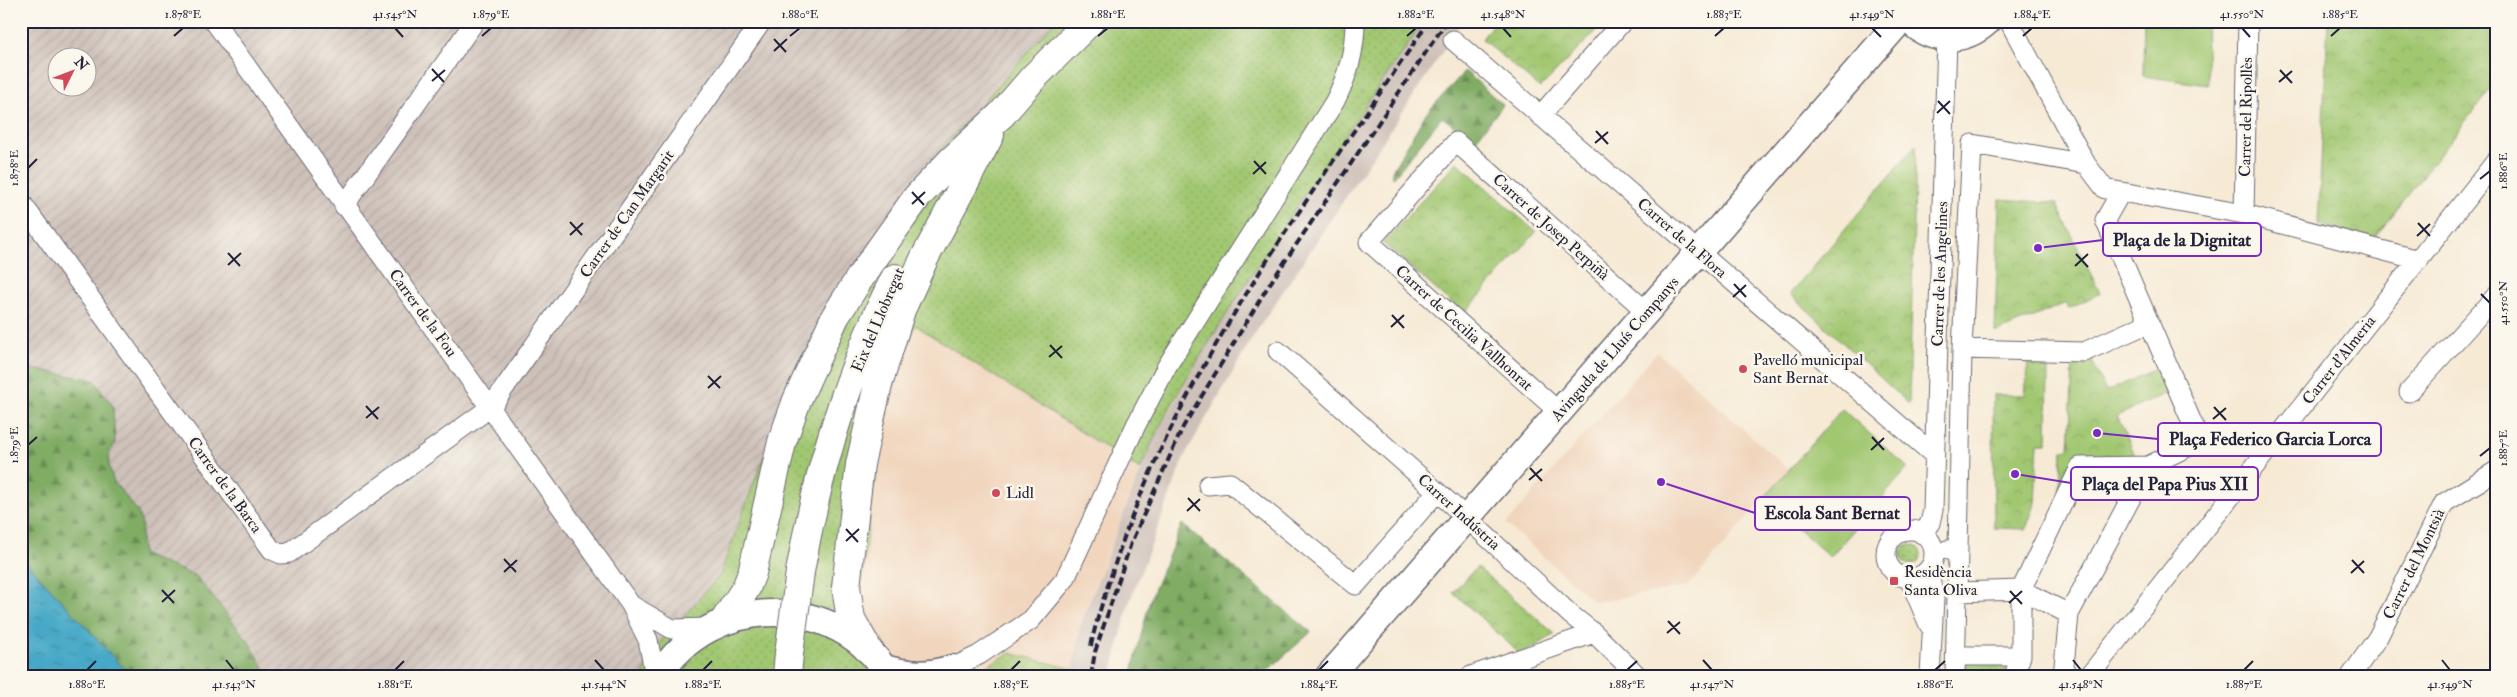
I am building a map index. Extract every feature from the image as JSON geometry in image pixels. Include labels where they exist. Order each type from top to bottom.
[{"type":"main road","name":"Eix del Llobregat","points":[[788,664],[800,572],[818,487],[857,366],[892,284],[940,198],[1002,114],[1033,78],[1090,21]]},
{"type":"main road","points":[[717,624],[746,588],[752,573],[782,442],[797,400],[836,317],[861,276],[917,197],[951,161],[1002,114]]},
{"type":"main road","points":[[880,664],[851,619],[846,587],[860,464],[878,385],[901,310],[948,212],[1002,114]]},
{"type":"street","name":"Carrer de la Fou","points":[[214,21],[344,206],[492,407],[631,605],[648,640],[655,676]]},
{"type":"street","points":[[344,206],[475,21]]},
{"type":"street","name":"Carrer de Can Margarit","points":[[492,407],[762,21]]},
{"type":"street","points":[[659,676],[684,646],[717,624],[762,612],[785,612],[815,618],[843,630],[880,664],[914,675],[947,672],[979,655],[1031,620],[1065,579],[1136,425],[1167,366],[1203,306],[1335,101],[1348,75],[1355,41],[1355,21]]},
{"type":"street","points":[[1540,116],[1623,21]]},
{"type":"street","name":"Avinguda de Lluís Companys","points":[[1329,676],[1468,519],[1900,21]]},
{"type":"street","points":[[1910,21],[1931,35],[1947,38],[1964,37],[1979,30],[1988,21]]},
{"type":"street","points":[[2009,21],[2086,164],[2105,189],[2244,214],[2419,260]]},
{"type":"street","name":"Carrer del Ripollès","points":[[2244,214],[2248,21]]},
{"type":"street","name":"Carrer de les Angelines","points":[[1922,534],[1930,523],[1933,510],[1947,38]]},
{"type":"street","name":"Carrer de la Flora","points":[[1453,40],[1934,455]]},
{"type":"street","name":"Carrer de Josep Perpiñà","points":[[1369,242],[1456,142],[1647,312]]},
{"type":"street","name":"Carrer de les Angelines","points":[[1956,676],[1962,349],[1972,144],[2086,164]]},
{"type":"street","name":"Carrer d'Almeria","points":[[2089,676],[2496,161]]},
{"type":"street","points":[[2014,676],[2020,656],[2021,590],[2080,467],[2148,466],[2200,441],[2105,220],[2121,192]]},
{"type":"street","name":"Carrer de la Barca","points":[[21,202],[272,550],[281,554],[289,553],[492,407]]},
{"type":"street","name":"Carrer de Cecilia Vallhonrat","points":[[1369,242],[1560,413]]},
{"type":"street","points":[[2408,392],[2496,296]]},
{"type":"street","points":[[1962,349],[2084,352],[2149,323]]},
{"type":"street","name":"Carrer Indústria","points":[[1278,351],[1468,519],[1571,615],[1594,633],[1638,676]]},
{"type":"street","points":[[2063,676],[2069,614],[2148,466]]},
{"type":"street","name":"Carrer del Montsià","points":[[2351,676],[2378,637],[2444,503],[2496,471]]},
{"type":"street","points":[[1208,485],[1230,483],[1356,585],[1437,492]]},
{"type":"street","points":[[1909,530],[1928,538],[1934,550],[1934,557],[1928,570],[1916,578],[1898,575],[1890,566],[1886,554],[1887,547],[1895,535],[1909,530]]},
{"type":"street","points":[[1934,550],[1958,551]]},
{"type":"street","points":[[1928,570],[1934,598],[1930,676]]},
{"type":"street","points":[[1909,578],[1932,633]]},
{"type":"street","points":[[1957,592],[2021,590],[2069,614]]},
{"type":"street","name":"Carrer de la Fou","points":[[631,605],[672,629],[717,624]]},
{"type":"street","points":[[1471,676],[1594,633]]},
{"type":"street","points":[[1956,656],[2020,656]]},
{"type":"shaded area","points":[[21,21],[1055,21],[940,151],[883,223],[794,374],[720,575],[659,644],[642,676],[269,676],[249,642],[196,576],[143,555],[141,543],[142,524],[138,512],[114,482],[109,467],[109,453],[115,442],[94,380],[27,368],[21,361]]},
{"type":"shaded area","points":[[1424,21],[1463,21],[1254,335],[1186,453],[1128,606],[1111,676],[1072,676],[1080,626],[1150,446],[1208,343],[1290,213]]},
{"type":"shaded area","points":[[915,324],[1140,470],[1080,625],[1073,669],[1010,653],[968,676],[930,676],[897,662],[858,606],[883,417]]},
{"type":"shaded area","points":[[1657,352],[1789,470],[1689,586],[1595,602],[1506,524]]},
{"type":"green space","points":[[1055,21],[1424,21],[1304,195],[1235,301],[1196,363],[1160,426],[1140,470],[915,325],[883,417],[858,606],[897,662],[930,676],[642,676],[659,644],[720,575],[794,374],[883,223],[940,151]]},
{"type":"green space","points":[[1495,21],[1606,21],[1540,88],[1482,39]]},
{"type":"green space","points":[[2144,21],[2206,21],[2208,85],[2143,76]]},
{"type":"green space","points":[[2328,21],[2496,23],[2496,82],[2373,240],[2318,224]]},
{"type":"green space","points":[[1465,71],[1503,105],[1475,141],[1442,117],[1393,178],[1392,171],[1425,115]]},
{"type":"green space","points":[[1916,145],[1909,404],[1790,294]]},
{"type":"green space","points":[[1457,162],[1536,232],[1464,314],[1383,243]]},
{"type":"green space","points":[[1999,199],[2056,203],[2100,293],[2069,309],[2066,303],[1995,333]]},
{"type":"green space","points":[[2091,358],[2106,392],[2164,365],[2173,390],[2117,416],[2136,457],[2078,464],[2060,489],[2062,450],[2069,450],[2073,362]]},
{"type":"green space","points":[[21,361],[27,368],[94,380],[113,406],[115,443],[109,453],[109,467],[114,482],[138,512],[142,524],[141,543],[143,555],[196,576],[249,642],[269,676],[131,676],[21,557]]},
{"type":"green space","points":[[2048,361],[2047,443],[2038,443],[2035,504],[2026,529],[1994,528],[1993,395],[2025,395],[2028,362]]},
{"type":"green space","points":[[1842,409],[1908,468],[1830,557],[1764,498]]},
{"type":"green space","points":[[1182,524],[1311,632],[1265,673],[1257,676],[1131,676],[1150,600]]},
{"type":"green space","points":[[1911,545],[1918,548],[1921,555],[1918,562],[1911,565],[1904,562],[1901,555],[1904,548]]},
{"type":"green space","points":[[1477,567],[1555,634],[1521,655],[1453,592]]},
{"type":"green space","points":[[1010,653],[1073,669],[1072,676],[968,676]]},
{"type":"green space","points":[[1983,661],[1995,663],[2000,665],[2008,674],[1962,676],[1963,662]]},
{"type":"water","points":[[21,557],[131,676],[21,676]]},
{"type":"tunnel","points":[[1431,21],[1453,40]]},
{"type":"railway","points":[[1091,646],[1113,570],[1140,496],[1173,424],[1211,354],[1252,285],[1295,218],[1429,21]]},
{"type":"railway","points":[[1091,676],[1095,652],[1131,543],[1183,427],[1267,288],[1447,21]]},
{"type":"place","name":"Plaça de la Dignitat","points":[[2038,248]]},
{"type":"place","name":"Pavelló municipal Sant Bernat","points":[[1743,369]]},
{"type":"place","name":"Plaça Federico Garcia Lorca","points":[[2097,433]]},
{"type":"place","name":"Plaça del Papa Pius XII","points":[[2015,474]]},
{"type":"place","name":"Escola Sant Bernat","points":[[1661,482]]},
{"type":"place","name":"Lidl","points":[[996,493]]},
{"type":"place","name":"Residència Santa Oliva","points":[[1894,581]]}]
